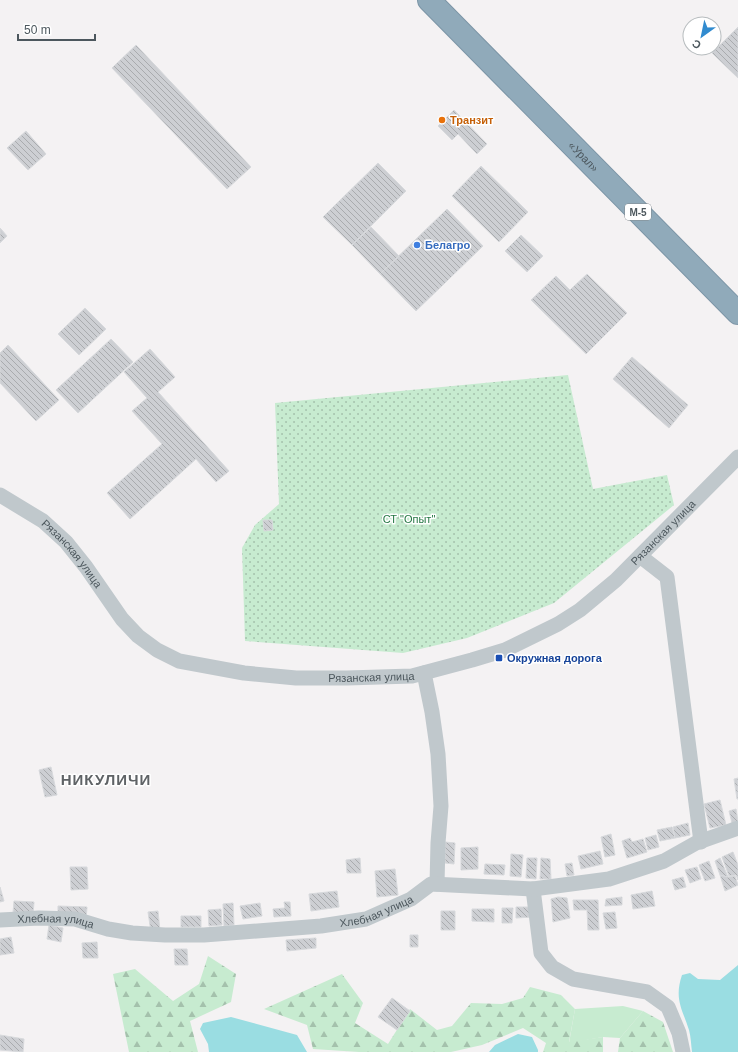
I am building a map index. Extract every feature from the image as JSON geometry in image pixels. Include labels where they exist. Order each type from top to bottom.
[{"type":"highway","name":"«Урал»","points":[[429,0],[738,313]]},
{"type":"street","name":"Рязанская улица","points":[[0,495],[43,521],[66,542],[86,567],[122,619],[138,636],[157,650],[179,661],[244,673],[296,678],[405,676],[424,673],[505,650],[558,624],[580,610],[616,580],[738,457]]},
{"type":"street","points":[[640,556],[666,577],[701,842]]},
{"type":"street","points":[[424,673],[432,712],[438,754],[441,806],[437,884]]},
{"type":"street","name":"Хлебная улица","points":[[0,920],[39,918],[75,919],[108,929],[132,933],[165,935],[204,935],[321,926],[366,919],[411,898],[431,884],[532,890],[609,879],[664,861],[701,842],[738,828]]},
{"type":"street","points":[[532,890],[541,953],[552,967],[573,979],[646,992],[668,1007],[678,1033],[683,1052]]},
{"type":"green space","name":"СТ \"Опыт\"","points":[[568,375],[593,489],[667,475],[674,505],[554,603],[467,638],[403,653],[245,641],[242,548],[255,525],[279,504],[275,403]]},
{"type":"green space","points":[[208,956],[236,974],[231,1002],[190,1021],[198,1052],[129,1052],[113,974],[135,969],[173,1001],[199,984]]},
{"type":"green space","points":[[342,974],[363,1003],[355,1023],[388,1044],[410,1009],[437,1030],[452,1026],[471,1003],[502,1004],[523,998],[530,987],[561,995],[575,1009],[569,1042],[603,1037],[603,1052],[543,1052],[546,1043],[523,1028],[482,1045],[451,1052],[359,1052],[313,1049],[307,1025],[264,1009]]},
{"type":"green space","points":[[623,1006],[643,1011],[620,1038],[603,1037],[569,1043],[575,1009]]},
{"type":"green space","points":[[643,1011],[663,1022],[673,1052],[618,1052],[620,1038]]},
{"type":"water","points":[[738,965],[738,1052],[692,1052],[690,1033],[679,997],[682,975],[690,973],[698,979],[720,980]]},
{"type":"water","points":[[231,1017],[297,1035],[307,1052],[209,1052],[208,1044],[200,1029],[203,1023]]},
{"type":"water","points":[[518,1034],[532,1037],[538,1052],[489,1052],[495,1045]]},
{"type":"building","points":[[738,27],[738,78],[715,56],[722,56],[722,43]]},
{"type":"building","points":[[136,45],[251,167],[227,189],[112,68]]},
{"type":"building","points":[[454,110],[487,144],[477,154],[458,134],[452,140],[438,126]]},
{"type":"building","points":[[26,131],[46,154],[28,170],[7,148]]},
{"type":"building","points":[[378,163],[406,191],[352,245],[323,217]]},
{"type":"building","points":[[481,166],[528,212],[499,242],[452,196]]},
{"type":"building","points":[[447,209],[483,246],[416,311],[380,274]]},
{"type":"building","points":[[371,227],[399,256],[380,274],[352,245]]},
{"type":"building","points":[[0,228],[7,236],[0,243]]},
{"type":"building","points":[[521,235],[543,256],[527,272],[505,251]]},
{"type":"building","points":[[587,274],[627,313],[586,354],[531,300],[556,276],[570,290]]},
{"type":"building","points":[[85,308],[106,329],[79,355],[58,334]]},
{"type":"building","points":[[111,339],[133,362],[78,413],[56,390]]},
{"type":"building","points":[[8,345],[59,400],[36,421],[0,383],[0,353]]},
{"type":"building","points":[[150,349],[175,377],[158,392],[229,471],[216,482],[196,459],[130,519],[107,493],[162,444],[132,411],[147,398],[124,372]]},
{"type":"building","points":[[632,357],[688,405],[669,428],[613,379]]},
{"type":"building","points":[[263,520],[272,520],[273,530],[264,531]]},
{"type":"building","points":[[51,767],[57,795],[45,797],[39,770]]},
{"type":"building","points":[[738,778],[738,799],[737,799],[734,779]]},
{"type":"building","points":[[720,800],[726,825],[710,828],[704,804]]},
{"type":"building","points":[[736,809],[738,821],[732,823],[729,811]]},
{"type":"building","points":[[688,823],[690,835],[675,838],[673,827]]},
{"type":"building","points":[[672,827],[675,838],[660,841],[657,830]]},
{"type":"building","points":[[611,834],[615,855],[605,857],[601,837]]},
{"type":"building","points":[[656,835],[659,847],[648,850],[645,838]]},
{"type":"building","points":[[630,838],[632,842],[643,839],[647,852],[627,858],[622,841]]},
{"type":"building","points":[[445,842],[455,843],[454,864],[445,863]]},
{"type":"building","points":[[478,847],[478,869],[461,870],[461,848]]},
{"type":"building","points":[[600,851],[603,864],[581,869],[578,856]]},
{"type":"building","points":[[733,852],[738,865],[738,880],[736,875],[729,876],[722,857]]},
{"type":"building","points":[[511,854],[523,855],[521,877],[510,876]]},
{"type":"building","points":[[360,858],[361,873],[347,873],[346,860]]},
{"type":"building","points":[[527,858],[537,858],[536,879],[526,878]]},
{"type":"building","points":[[541,858],[550,859],[551,879],[540,879]]},
{"type":"building","points":[[720,858],[728,877],[720,875],[715,861]]},
{"type":"building","points":[[709,861],[715,878],[705,881],[699,865]]},
{"type":"building","points":[[572,863],[574,875],[567,876],[565,864]]},
{"type":"building","points":[[485,864],[505,865],[504,875],[484,874]]},
{"type":"building","points":[[70,867],[87,867],[88,889],[71,890]]},
{"type":"building","points":[[697,867],[701,879],[690,883],[685,870]]},
{"type":"building","points":[[395,869],[398,895],[377,897],[375,871]]},
{"type":"building","points":[[720,875],[728,877],[735,876],[738,885],[725,891]]},
{"type":"building","points":[[683,877],[686,887],[675,890],[672,880]]},
{"type":"building","points":[[0,887],[4,901],[0,902]]},
{"type":"building","points":[[337,891],[339,907],[311,911],[309,894]]},
{"type":"building","points":[[652,891],[655,906],[633,909],[631,895]]},
{"type":"building","points":[[558,897],[567,898],[570,918],[553,922],[551,899]]},
{"type":"building","points":[[622,897],[622,905],[605,906],[606,899]]},
{"type":"building","points":[[573,900],[598,900],[599,930],[588,930],[587,910],[574,910]]},
{"type":"building","points":[[14,901],[34,902],[33,915],[13,913]]},
{"type":"building","points":[[284,902],[290,902],[291,916],[274,917],[273,909],[285,908]]},
{"type":"building","points":[[233,903],[234,925],[224,926],[223,904]]},
{"type":"building","points":[[260,903],[262,916],[243,919],[240,906]]},
{"type":"building","points":[[58,906],[87,907],[86,920],[58,919]]},
{"type":"building","points":[[516,907],[533,907],[533,917],[516,918]]},
{"type":"building","points":[[502,908],[513,908],[512,923],[502,923]]},
{"type":"building","points":[[221,909],[222,925],[209,926],[208,910]]},
{"type":"building","points":[[472,909],[494,909],[494,922],[472,921]]},
{"type":"building","points":[[158,911],[160,931],[151,932],[148,912]]},
{"type":"building","points":[[441,911],[455,911],[455,930],[441,930]]},
{"type":"building","points":[[615,912],[617,928],[606,929],[603,913]]},
{"type":"building","points":[[181,916],[201,916],[201,927],[181,927]]},
{"type":"building","points":[[49,925],[63,928],[61,942],[47,939]]},
{"type":"building","points":[[410,935],[418,935],[418,947],[410,947]]},
{"type":"building","points":[[11,937],[14,953],[0,955],[0,939]]},
{"type":"building","points":[[316,938],[316,948],[287,951],[286,940]]},
{"type":"building","points":[[97,942],[98,958],[83,958],[82,943]]},
{"type":"building","points":[[174,949],[187,949],[188,965],[175,965]]},
{"type":"building","points":[[392,998],[410,1011],[397,1030],[378,1017]]},
{"type":"building","points":[[0,1035],[24,1039],[23,1052],[0,1050]]},
{"type":"place","name":"Транзит","points":[[442,120]]},
{"type":"place","name":"Белагро","points":[[417,245]]},
{"type":"place","name":"Окружная дорога","points":[[499,658]]},
{"type":"district","name":"НИКУЛИЧИ","points":[[106,779]]}]
